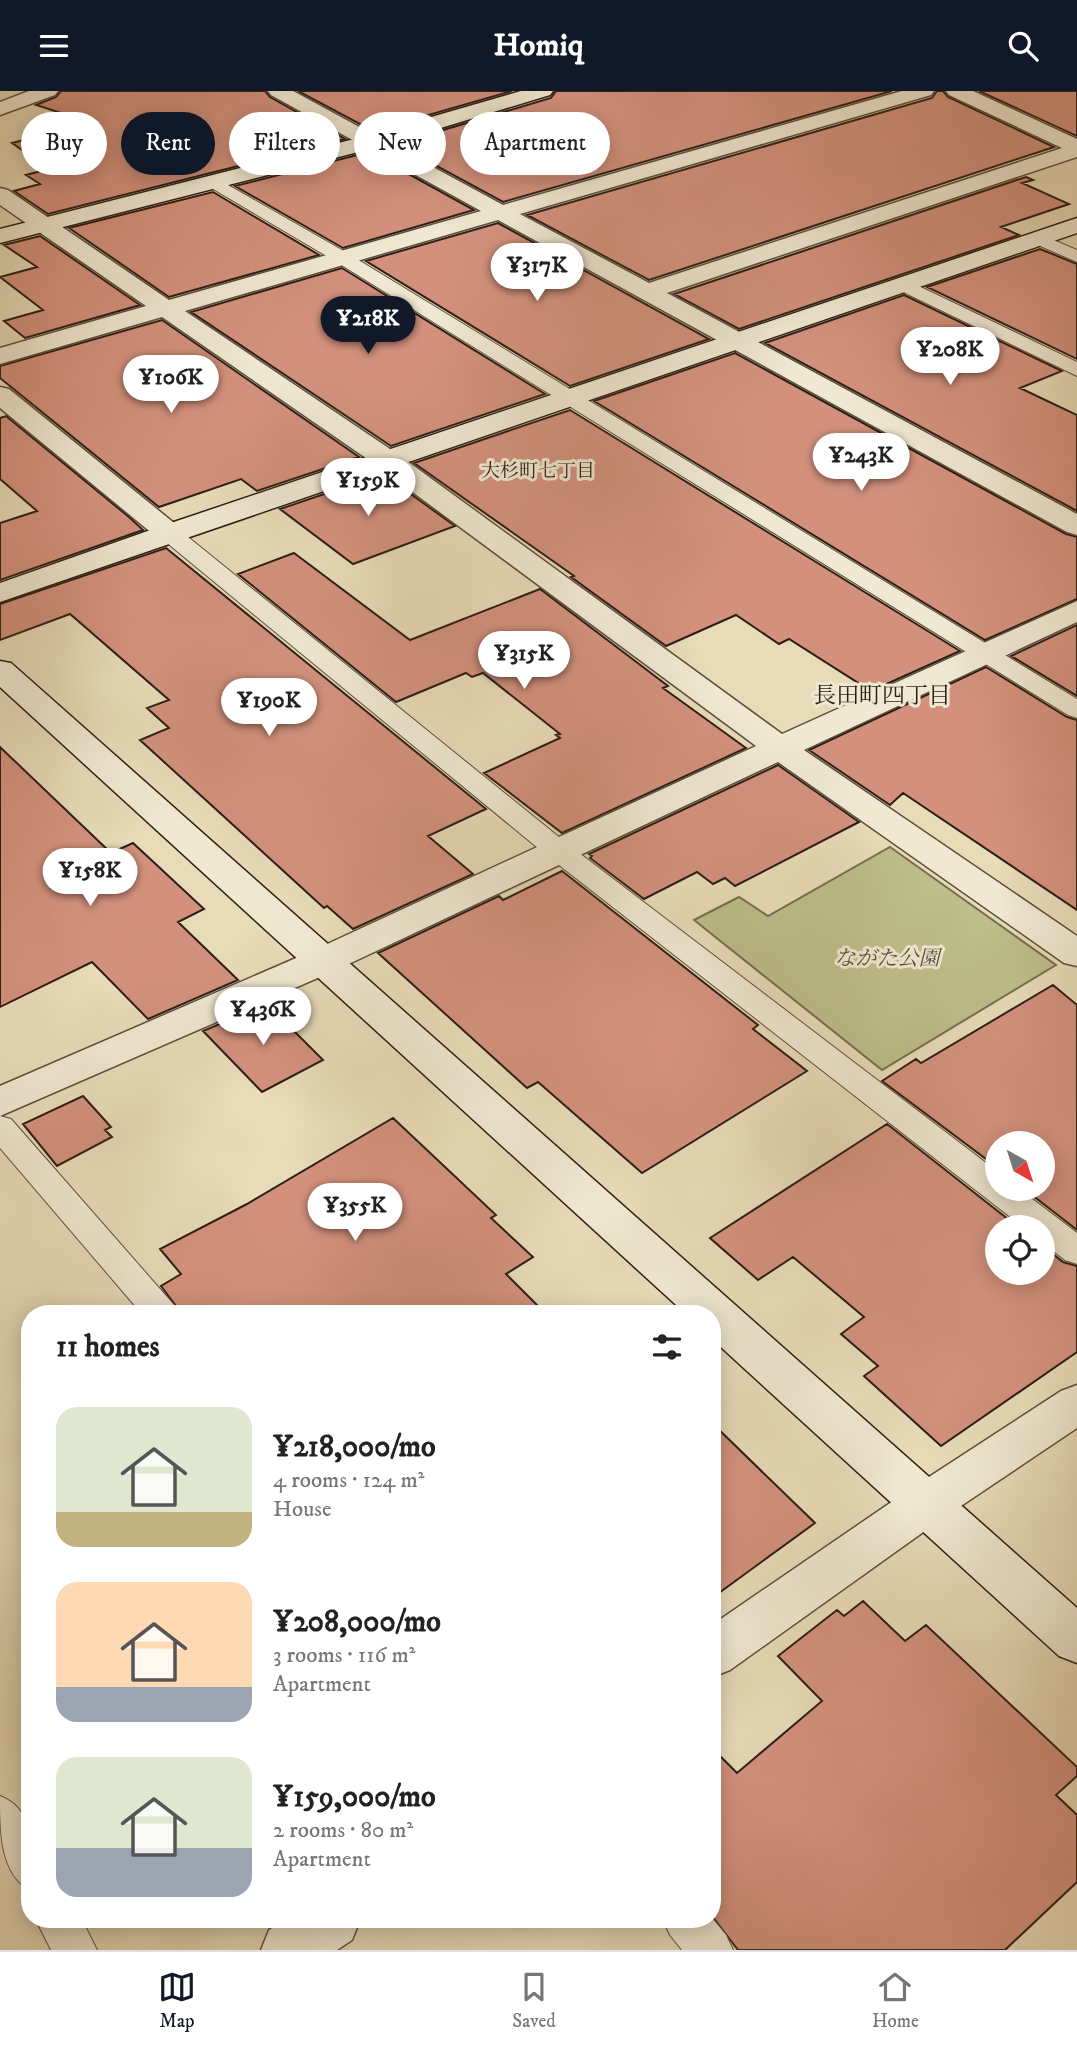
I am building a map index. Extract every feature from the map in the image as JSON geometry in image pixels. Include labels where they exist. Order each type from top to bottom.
[{"type":"street","points":[[0,109],[48,91]]},
{"type":"street","points":[[278,91],[354,133]]},
{"type":"street","points":[[446,120],[543,91]]},
{"type":"street","points":[[0,356],[924,91]]},
{"type":"street","points":[[956,91],[1077,148]]},
{"type":"street","points":[[0,236],[354,146]]},
{"type":"street","points":[[645,292],[1077,148]]},
{"type":"street","points":[[433,175],[1077,526]]},
{"type":"street","points":[[0,195],[386,459],[781,749],[1077,954]]},
{"type":"street","points":[[0,593],[169,533],[1077,225]]},
{"type":"street","points":[[0,395],[169,533]]},
{"type":"street","points":[[0,1103],[323,961],[1077,610]]},
{"type":"street","points":[[0,670],[705,1305]]},
{"type":"street","points":[[721,1319],[1077,1640]]},
{"type":"street","points":[[721,1648],[926,1504],[1077,1404]]},
{"type":"street","points":[[289,1950],[321,1928]]},
{"type":"lane","points":[[214,182],[341,257],[1077,711]]},
{"type":"lane","points":[[1037,238],[1077,257]]},
{"type":"lane","points":[[902,284],[1077,370]]},
{"type":"lane","points":[[169,533],[560,852],[1077,1251]]},
{"type":"lane","points":[[0,1127],[154,1305]]},
{"type":"lane","points":[[0,1816],[21,1853]]},
{"type":"lane","points":[[63,1928],[75,1950]]},
{"type":"lane","points":[[692,1928],[711,1950]]},
{"type":"green space","name":"ながた公園","points":[[890,847],[1056,965],[882,1070],[694,920],[739,897],[768,916]]},
{"type":"building","points":[[61,91],[265,91],[270,97],[297,112],[229,112],[229,168],[215,172],[215,112],[121,112],[121,175],[202,175],[48,214],[14,191],[40,184],[26,175],[107,175],[107,112],[58,112],[36,105],[56,97]]},
{"type":"building","points":[[298,91],[512,91],[439,112],[354,112],[354,121]]},
{"type":"building","points":[[556,91],[892,91],[610,171],[610,112],[504,112],[551,98]]},
{"type":"building","points":[[937,91],[943,91],[948,97],[1054,147],[649,280],[527,215],[932,98]]},
{"type":"building","points":[[979,91],[1077,91],[1077,136]]},
{"type":"building","points":[[460,125],[460,175],[598,175],[503,202],[446,171],[446,129]]},
{"type":"building","points":[[21,141],[21,149],[12,143]]},
{"type":"building","points":[[354,156],[354,175],[411,175],[474,210],[343,248],[235,186],[278,175],[340,175],[340,159]]},
{"type":"building","points":[[1026,177],[1033,180],[1022,183],[1069,204],[1001,227],[1019,235],[739,329],[674,294]]},
{"type":"building","points":[[213,192],[319,255],[169,297],[69,228]]},
{"type":"building","points":[[498,223],[709,339],[570,386],[366,261]]},
{"type":"building","points":[[40,236],[140,305],[25,338],[4,321],[43,310],[0,277],[37,267],[4,245]]},
{"type":"building","points":[[1040,249],[1077,264],[1077,359],[927,287]]},
{"type":"building","points":[[342,268],[545,394],[391,446],[191,312]]},
{"type":"building","points":[[904,295],[1062,371],[1020,388],[1077,415],[1077,511],[765,343]]},
{"type":"building","points":[[162,320],[359,457],[257,491],[241,479],[159,507],[0,378],[0,366]]},
{"type":"building","points":[[735,353],[1066,534],[1077,537],[1077,599],[985,640],[594,401]]},
{"type":"building","points":[[570,410],[960,651],[871,691],[789,639],[779,644],[736,615],[666,646],[571,577],[574,576],[414,463]]},
{"type":"building","points":[[6,416],[143,530],[0,580],[0,523],[37,511],[0,479],[0,418]]},
{"type":"building","points":[[383,474],[455,526],[353,564],[280,509]]},
{"type":"building","points":[[166,548],[486,809],[428,836],[473,874],[353,929],[327,906],[324,908],[140,740],[169,728],[147,708],[169,700],[70,614],[0,640],[0,604]]},
{"type":"building","points":[[294,553],[410,640],[540,589],[668,686],[663,688],[746,748],[562,833],[484,773],[560,738],[556,735],[560,734],[483,673],[472,677],[466,673],[396,702],[238,574]]},
{"type":"building","points":[[1077,625],[1077,696],[1011,656]]},
{"type":"building","points":[[986,667],[1067,717],[1077,720],[1077,910],[903,793],[890,805],[809,750]]},
{"type":"building","points":[[0,747],[111,853],[133,843],[204,909],[178,922],[238,980],[148,1019],[92,962],[0,1007]]},
{"type":"building","points":[[778,765],[859,822],[735,886],[725,878],[713,884],[697,872],[644,899],[590,858],[592,856],[589,854]]},
{"type":"building","points":[[562,871],[758,1025],[753,1029],[807,1071],[642,1173],[538,1082],[527,1088],[378,953],[499,896],[503,900]]},
{"type":"building","points":[[1053,985],[1077,1005],[1077,1230],[1040,1201],[1055,1201],[1055,1131],[985,1131],[985,1158],[882,1081],[916,1059],[921,1063]]},
{"type":"building","points":[[267,1004],[323,1060],[262,1092],[203,1031]]},
{"type":"building","points":[[83,1096],[111,1127],[105,1130],[112,1137],[57,1166],[23,1124]]},
{"type":"building","points":[[393,1118],[496,1215],[491,1218],[533,1257],[506,1274],[537,1305],[175,1305],[161,1286],[181,1274],[160,1249],[247,1204]]},
{"type":"building","points":[[887,1124],[1003,1215],[985,1215],[985,1285],[1055,1285],[1055,1256],[1063,1262],[1077,1266],[1077,1352],[941,1446],[864,1376],[878,1366],[841,1334],[864,1317],[793,1257],[758,1280],[710,1238]]},
{"type":"building","points":[[721,1432],[815,1523],[721,1591]]},
{"type":"building","points":[[863,1601],[905,1641],[926,1625],[1077,1767],[1077,1776],[1056,1795],[1077,1815],[1077,1882],[1005,1950],[738,1950],[721,1928],[721,1757],[737,1773],[822,1701],[778,1656],[837,1610],[844,1616]]},
{"type":"district","name":"大杉町七丁目","points":[[538,470]]},
{"type":"district","name":"長田町四丁目","points":[[882,695]]}]
